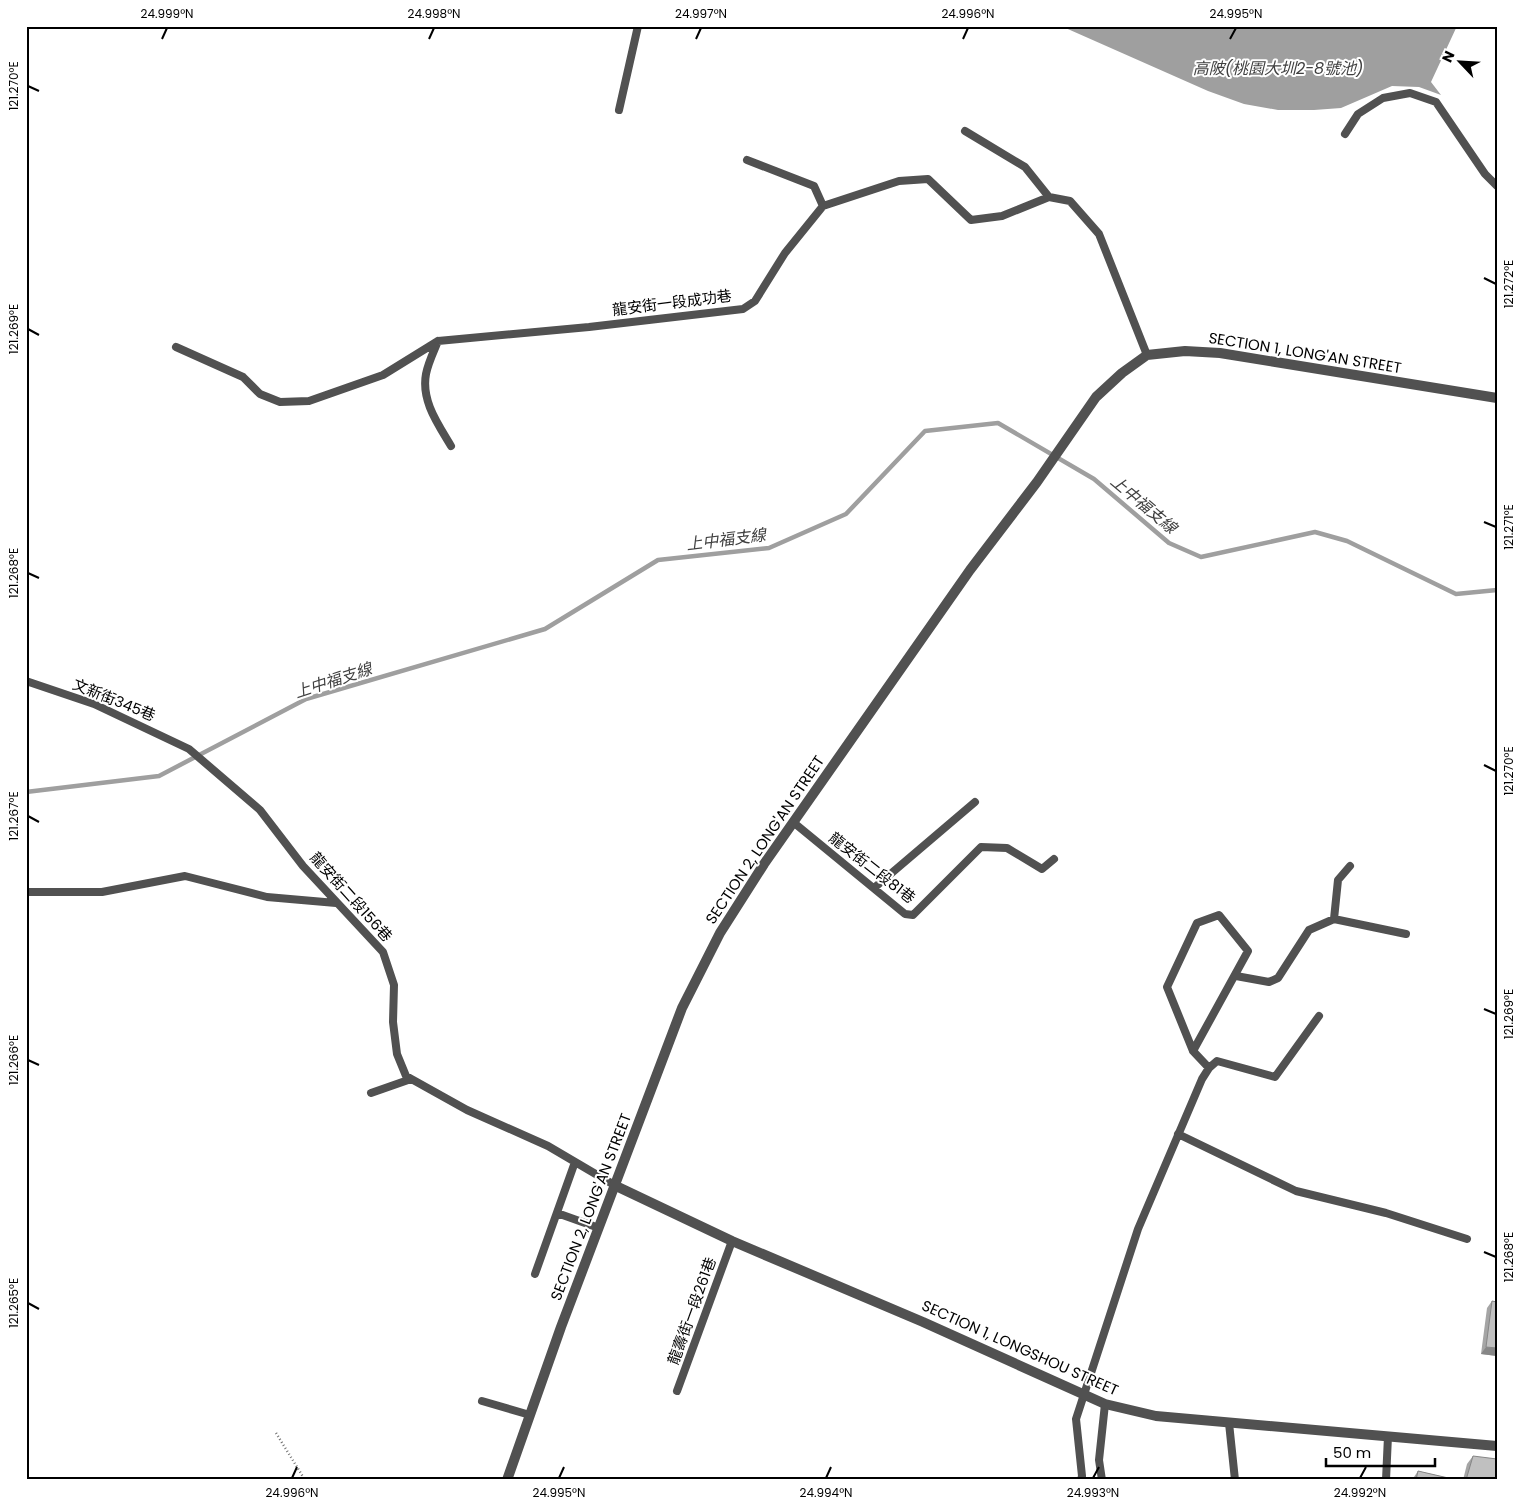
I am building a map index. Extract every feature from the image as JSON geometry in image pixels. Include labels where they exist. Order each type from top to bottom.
[{"type":"street","name":"SECTION 1, LONG'AN STREET","points":[[1059,448],[1096,397],[1122,373],[1147,355],[1185,351],[1220,353],[1497,398]]},
{"type":"street","name":"SECTION 2, LONG'AN STREET","points":[[507,1480],[682,1008],[720,933],[793,822],[970,570],[1037,482],[1059,448]]},
{"type":"street","name":"SECTION 1, LONGSHOU STREET","points":[[616,1186],[732,1241],[797,1267],[1105,1404],[1156,1416],[1497,1446]]},
{"type":"lane","points":[[619,110],[638,26]]},
{"type":"lane","points":[[1345,134],[1358,114],[1383,98],[1410,93],[1436,102],[1485,174],[1497,186]]},
{"type":"lane","points":[[965,131],[1025,167],[1049,197]]},
{"type":"lane","points":[[747,160],[814,186],[823,206],[899,181],[928,179],[972,220],[1002,216],[1049,197],[1070,201],[1099,234],[1147,355]]},
{"type":"lane","name":"龍安街一段成功巷","points":[[176,348],[243,377],[260,394],[280,402],[309,401],[383,375],[438,341],[589,327],[743,309],[755,301],[785,253],[823,206]]},
{"type":"lane","points":[[438,341],[426,374],[426,394],[432,415],[451,446]]},
{"type":"lane","name":"文新街345巷","points":[[26,681],[94,704],[189,749],[213,769]]},
{"type":"lane","name":"龍安街二段156巷","points":[[213,769],[260,810],[303,866],[383,952],[394,985],[393,1022],[397,1054],[406,1076],[410,1079]]},
{"type":"lane","points":[[874,888],[975,802]]},
{"type":"lane","name":"龍安街二段81巷","points":[[793,822],[905,914],[913,915],[981,847],[1007,848],[1042,869],[1054,859]]},
{"type":"lane","points":[[1334,919],[1338,880],[1350,866]]},
{"type":"lane","points":[[26,892],[102,892],[185,876],[267,897],[336,903]]},
{"type":"lane","points":[[1193,1051],[1236,976],[1248,951],[1218,916],[1197,923],[1168,987],[1193,1051],[1209,1068]]},
{"type":"lane","points":[[1236,976],[1269,982],[1278,978],[1309,930],[1334,919],[1406,934]]},
{"type":"lane","points":[[1081,1480],[1076,1419],[1138,1229],[1178,1134],[1209,1068],[1217,1061],[1275,1077],[1319,1016]]},
{"type":"lane","points":[[371,1093],[410,1079],[467,1110],[548,1146],[616,1186]]},
{"type":"lane","points":[[1178,1134],[1296,1191],[1386,1213],[1467,1239]]},
{"type":"lane","points":[[535,1274],[575,1162]]},
{"type":"lane","points":[[557,1213],[600,1228]]},
{"type":"lane","name":"龍壽街一段261巷","points":[[677,1391],[732,1241]]},
{"type":"lane","points":[[482,1401],[530,1415]]},
{"type":"lane","points":[[1102,1480],[1099,1460],[1105,1404]]},
{"type":"lane","points":[[1229,1422],[1235,1480]]},
{"type":"lane","points":[[1386,1480],[1388,1436]]},
{"type":"path","points":[[276,1433],[305,1480]]},
{"type":"water","name":"高陂(桃園大圳2-8號池)","points":[[1061,26],[1457,26],[1431,82],[1441,95],[1419,87],[1392,86],[1341,108],[1278,110],[1244,104],[1208,91]]},
{"type":"building","points":[[1492,1301],[1497,1302],[1497,1348],[1486,1347]]},
{"type":"building","points":[[1473,1456],[1497,1459],[1497,1480],[1466,1480]]},
{"type":"building","points":[[1418,1471],[1457,1480],[1416,1480]]},
{"type":"waterway","name":"上中福支線","points":[[26,792],[159,776],[306,699],[545,629],[658,560],[769,548],[846,514],[925,431],[998,423],[1094,479],[1169,543],[1201,557],[1315,532],[1347,541],[1456,594],[1497,590]]}]
